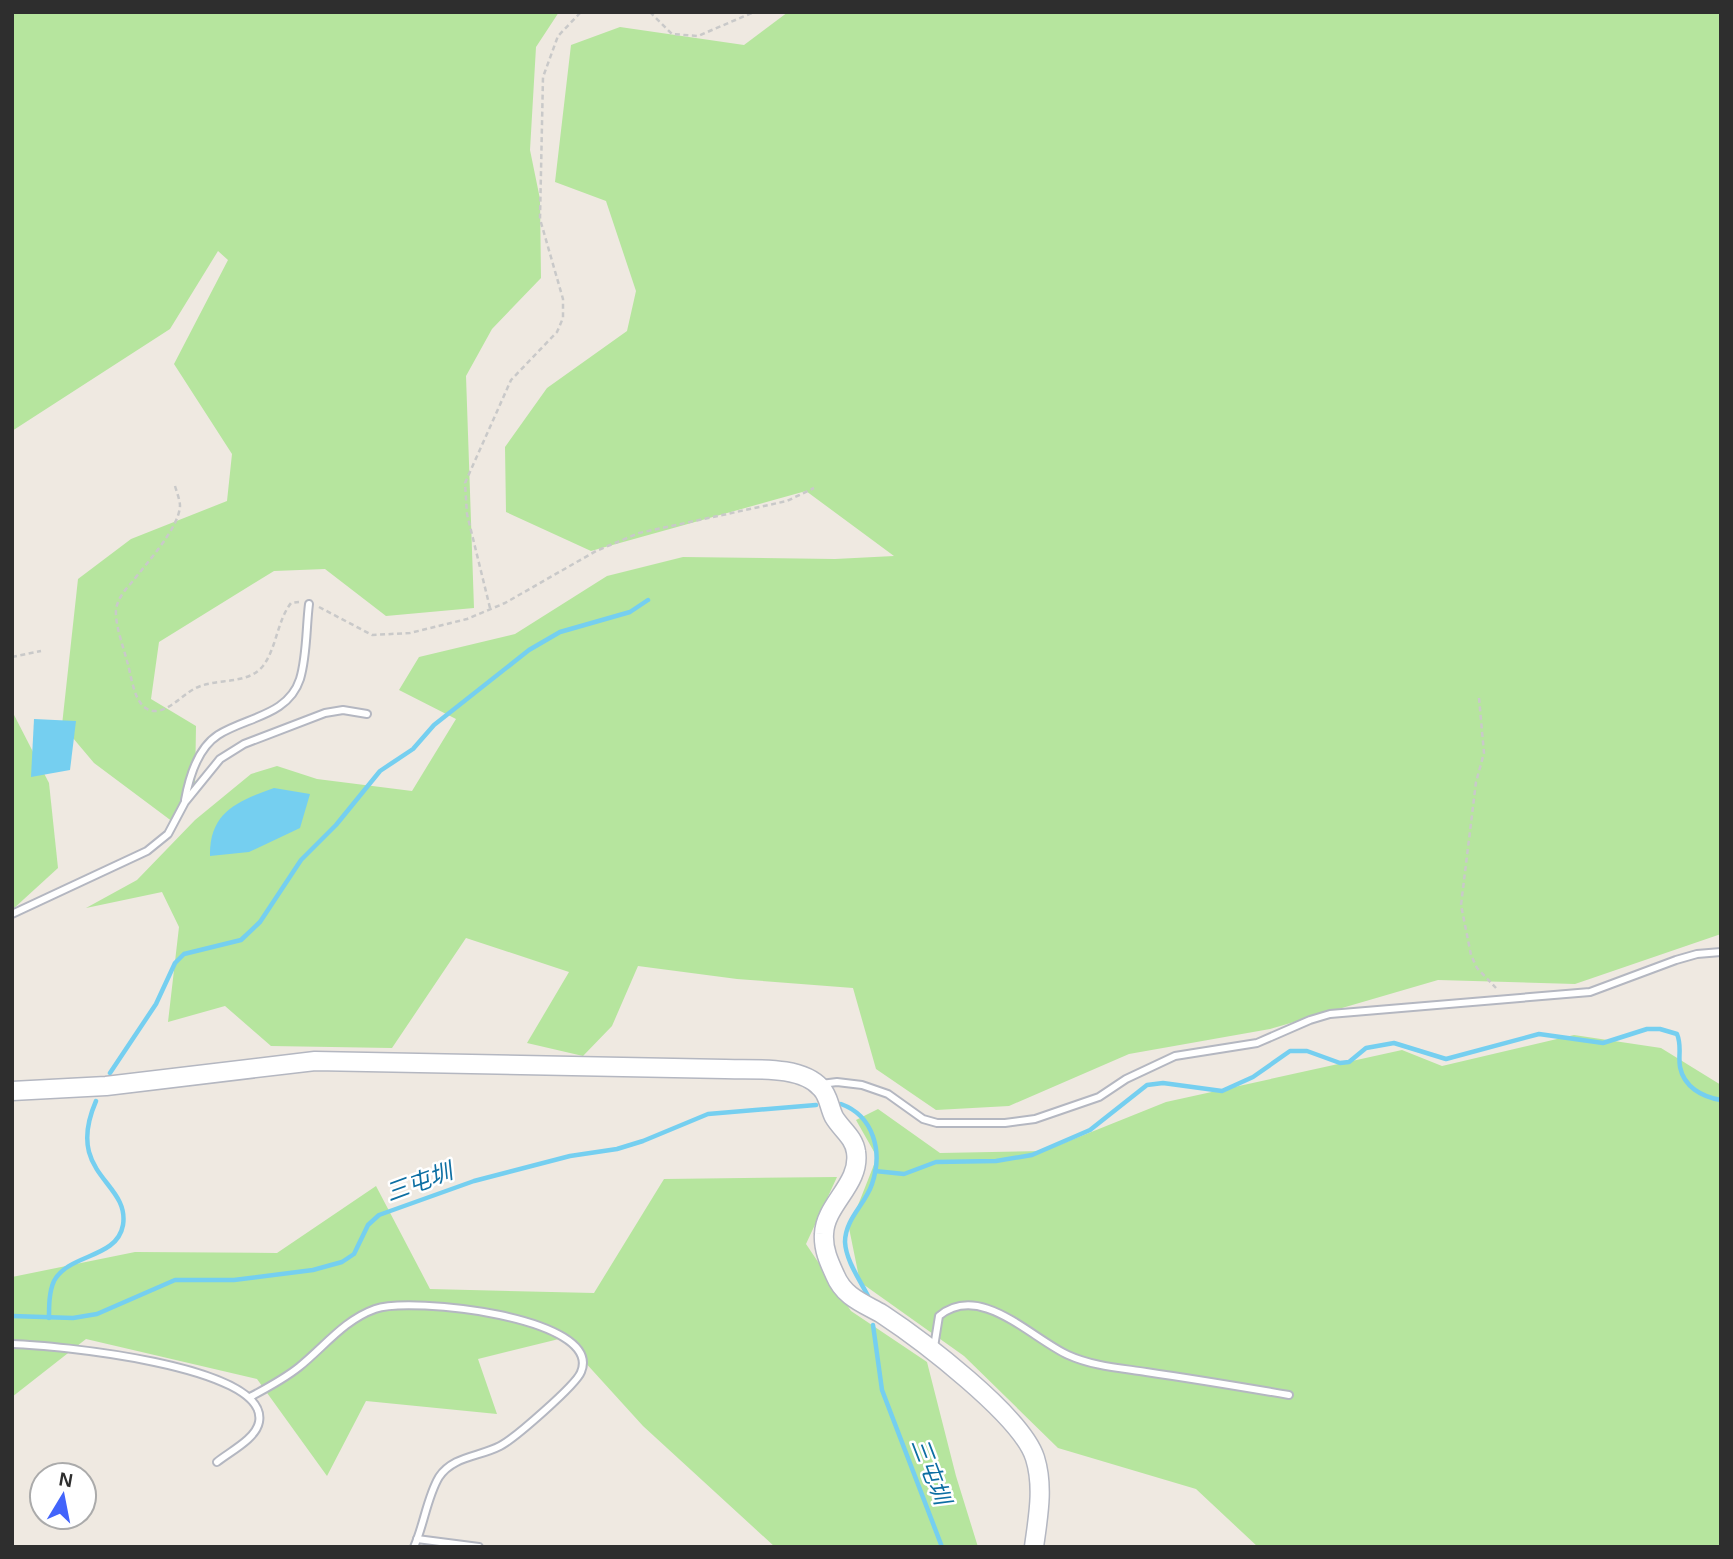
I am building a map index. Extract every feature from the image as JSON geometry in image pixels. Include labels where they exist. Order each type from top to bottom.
[{"type":"street","points":[[12,1091],[106,1086],[315,1061],[725,1069],[780,1072],[806,1077],[825,1092],[835,1117],[851,1138],[856,1153],[855,1171],[826,1221],[824,1234],[825,1252],[838,1283],[856,1302],[881,1314],[934,1352],[1009,1419],[1027,1440],[1035,1458],[1041,1495],[1034,1547]]},
{"type":"lane","points":[[185,802],[188,780],[199,757],[217,735],[282,705],[300,680],[309,604]]},
{"type":"lane","points":[[12,914],[147,851],[169,834],[185,802],[220,759],[244,744],[325,713],[343,710],[367,715]]},
{"type":"lane","points":[[819,1085],[837,1082],[862,1085],[888,1094],[923,1119],[937,1123],[1005,1123],[1035,1119],[1099,1097],[1126,1079],[1175,1056],[1257,1043],[1330,1014],[1590,992],[1676,960],[1697,954],[1721,952]]},
{"type":"lane","points":[[250,1397],[300,1366],[352,1320],[376,1308],[439,1305],[496,1315],[559,1334],[578,1346],[584,1355],[582,1370],[573,1387],[500,1446],[457,1461],[440,1476],[414,1547]]},
{"type":"lane","points":[[934,1352],[939,1316],[950,1307],[972,1305],[1004,1315],[1054,1348],[1088,1363],[1289,1395]]},
{"type":"lane","points":[[12,1344],[58,1345],[184,1369],[233,1385],[250,1397],[258,1410],[259,1421],[255,1432],[217,1462]]},
{"type":"lane","points":[[417,1539],[479,1547]]},
{"type":"path","points":[[491,609],[467,514],[466,483],[511,380],[557,332],[563,318],[564,299],[540,219],[543,77],[558,36],[581,12]]},
{"type":"path","points":[[650,12],[672,34],[698,36],[754,12]]},
{"type":"path","points":[[175,486],[180,503],[179,515],[166,538],[120,597],[116,610],[124,648],[144,706],[155,711],[164,709],[194,688],[251,675],[262,667],[272,650],[285,611],[291,603],[309,604],[372,635],[410,633],[467,620],[596,551],[639,533],[788,501],[814,488]]},
{"type":"path","points":[[12,657],[41,651]]},
{"type":"path","points":[[1479,698],[1484,752],[1476,782],[1461,905],[1471,955],[1477,968],[1507,997]]},
{"type":"green space","points":[[12,12],[559,12],[536,47],[530,150],[540,199],[541,278],[492,329],[466,376],[474,608],[386,616],[325,569],[274,571],[159,642],[151,699],[196,726],[195,787],[177,825],[94,763],[62,725],[78,579],[131,539],[227,501],[232,454],[174,364],[228,260],[218,251],[170,329],[12,431]]},
{"type":"green space","points":[[788,12],[1721,12],[1721,934],[1575,984],[1438,980],[1270,1029],[1129,1054],[1009,1106],[936,1110],[876,1069],[853,988],[737,979],[638,966],[612,1026],[583,1056],[527,1043],[569,972],[466,938],[392,1048],[271,1046],[225,1006],[168,1022],[179,927],[162,892],[86,908],[137,880],[195,820],[251,774],[277,766],[317,779],[412,791],[456,719],[399,690],[419,657],[515,634],[607,576],[683,557],[835,559],[894,556],[806,491],[591,551],[506,512],[505,447],[547,388],[627,331],[636,291],[606,201],[555,182],[571,45],[620,27],[744,45]]},
{"type":"green space","points":[[12,711],[49,783],[58,868],[12,910]]},
{"type":"green space","points":[[1574,1035],[1661,1048],[1721,1085],[1721,1547],[1258,1547],[1196,1489],[1058,1448],[964,1356],[860,1282],[849,1228],[877,1157],[856,1120],[878,1109],[940,1153],[1044,1151],[1166,1102],[1402,1050],[1442,1066]]},
{"type":"green space","points":[[837,1177],[806,1244],[851,1311],[927,1362],[956,1476],[978,1547],[775,1547],[643,1426],[563,1338],[478,1359],[497,1414],[366,1401],[327,1476],[257,1379],[86,1339],[12,1397],[12,1277],[135,1252],[277,1253],[376,1186],[430,1289],[594,1293],[664,1179]]},
{"type":"water","points":[[34,719],[76,721],[70,770],[31,777]]},
{"type":"water","points":[[274,788],[310,794],[300,828],[249,852],[210,856],[215,829],[228,810]]},
{"type":"waterway","points":[[110,1073],[156,1004],[175,963],[184,954],[241,940],[260,922],[301,860],[336,825],[380,771],[413,749],[434,725],[529,650],[560,632],[630,612],[648,600]]},
{"type":"waterway","points":[[875,1171],[904,1174],[936,1162],[996,1161],[1032,1155],[1090,1130],[1147,1085],[1163,1083],[1222,1091],[1253,1077],[1290,1051],[1307,1051],[1340,1063],[1349,1062],[1366,1048],[1394,1043],[1446,1059],[1539,1034],[1603,1043],[1647,1029],[1660,1029],[1677,1034],[1680,1067],[1685,1080],[1701,1094],[1721,1100]]},
{"type":"waterway","points":[[49,1318],[51,1290],[61,1272],[112,1244],[123,1225],[123,1210],[92,1161],[88,1145],[88,1126],[96,1101]]},
{"type":"waterway","name":"三屯圳","points":[[841,1104],[861,1117],[873,1136],[876,1148],[872,1184],[848,1226],[845,1242],[851,1263],[868,1296]]},
{"type":"waterway","name":"三屯圳","points":[[12,1316],[73,1318],[97,1314],[175,1280],[234,1280],[313,1270],[342,1262],[354,1254],[368,1225],[379,1215],[474,1181],[570,1156],[617,1149],[708,1114],[816,1105]]},
{"type":"waterway","name":"三屯圳","points":[[873,1325],[882,1390],[942,1547]]}]
